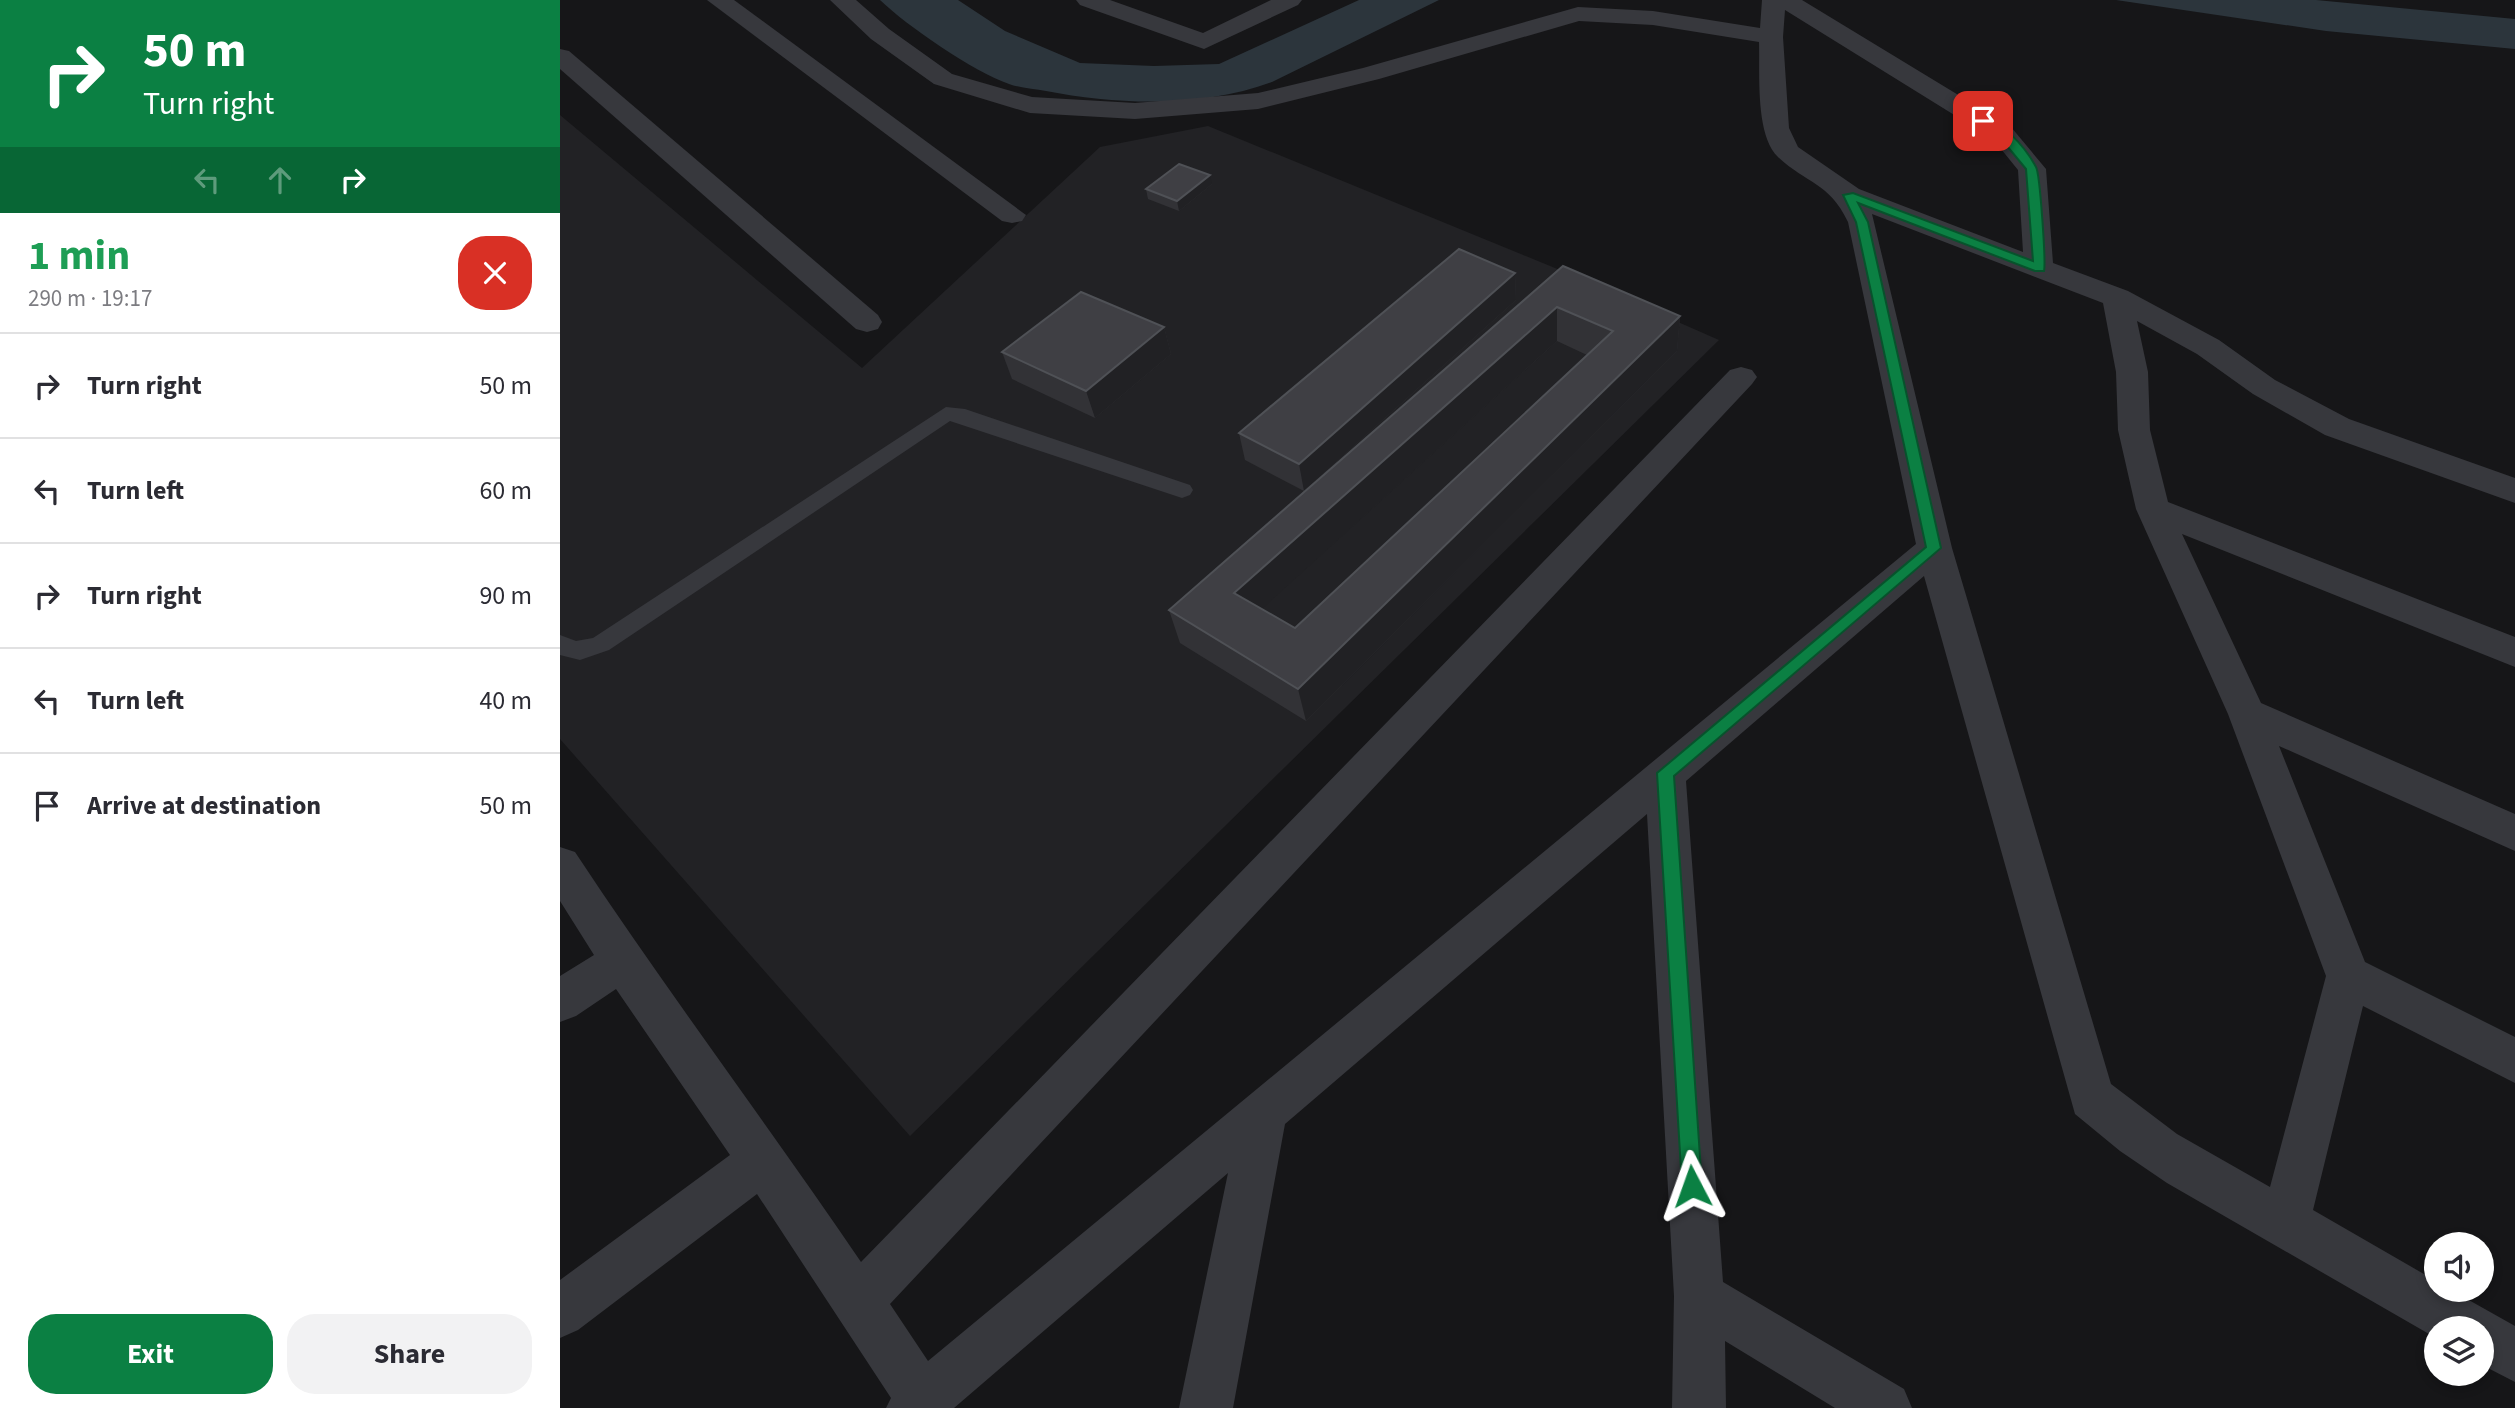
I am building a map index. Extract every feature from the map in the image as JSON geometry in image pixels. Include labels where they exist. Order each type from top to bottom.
[{"type":"street","points":[[719,0],[1012,215]]},
{"type":"street","points":[[842,0],[880,34],[943,79],[1031,105],[1135,111],[1258,101],[1370,74],[1578,14],[1653,18],[1771,37]]},
{"type":"street","points":[[1088,0],[1204,42],[1290,0]]},
{"type":"street","points":[[1774,0],[1771,37],[1776,128],[1787,151],[1849,195],[2117,298],[2208,347],[2263,387],[2337,426],[2515,491]]},
{"type":"street","points":[[1785,0],[2002,132],[2032,169],[2039,268]]},
{"type":"street","points":[[560,56],[867,321]]},
{"type":"street","points":[[1849,195],[1862,222],[1934,548],[2092,1098],[2127,1131],[2191,1172],[2286,1222],[2447,1316]]},
{"type":"street","points":[[2117,298],[2132,372],[2134,430],[2153,509],[2247,714],[2348,976],[2286,1222]]},
{"type":"street","points":[[857,1302],[1741,377]]},
{"type":"street","points":[[2153,509],[2515,652]]},
{"type":"street","points":[[560,864],[622,961],[763,1160],[857,1302],[918,1404],[1934,548]]},
{"type":"street","points":[[2247,714],[2515,833]]},
{"type":"street","points":[[1665,773],[1699,1296],[1699,1408]]},
{"type":"street","points":[[560,1001],[622,961]]},
{"type":"street","points":[[2348,976],[2515,1061]]},
{"type":"street","points":[[1206,1408],[1264,1112]]},
{"type":"street","points":[[560,1311],[763,1160]]},
{"type":"street","points":[[1699,1296],[1885,1408]]},
{"type":"street","points":[[2494,1343],[2515,1356]]},
{"type":"lane","points":[[560,644],[572,652],[586,651],[601,644],[946,414],[958,414],[1182,491]]},
{"type":"shaded area","points":[[880,0],[958,0],[1005,31],[1080,63],[1154,66],[1219,64],[1359,0],[1439,0],[1272,82],[1217,96],[1160,102],[1074,96],[1009,84],[942,47]]},
{"type":"shaded area","points":[[2116,0],[2316,0],[2515,19],[2515,49],[2326,31]]},
{"type":"shaded area","points":[[560,115],[862,368],[1100,147],[1208,126],[1555,268],[1719,340],[910,1136],[560,739]]},
{"type":"building","points":[[1179,164],[1210,175],[1177,201],[1146,189]]},
{"type":"building","points":[[1459,249],[1515,273],[1299,464],[1239,433]]},
{"type":"building","points":[[1563,266],[1680,316],[1298,689],[1169,610]],"holes":[[[1557,307],[1613,331],[1295,628],[1234,593]]]},
{"type":"building","points":[[1081,292],[1164,327],[1086,391],[1002,352]]},
{"type":"route","points":[[1692,1186],[1665,773],[1934,548],[1862,222],[1849,195],[2039,268],[2032,169],[2002,132],[1983,121]]}]
